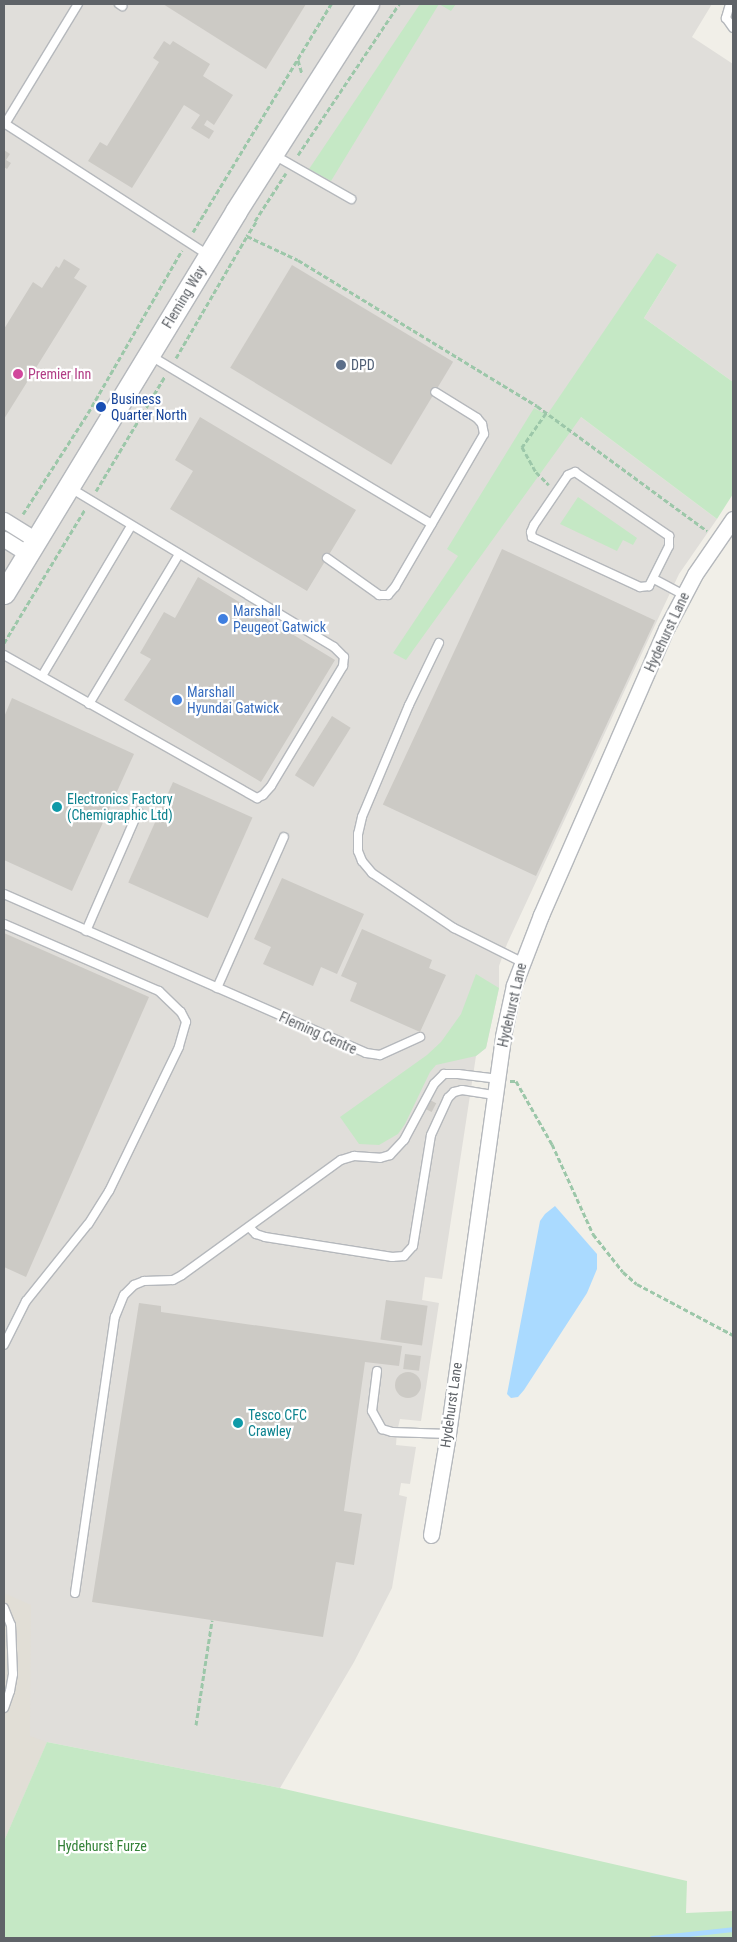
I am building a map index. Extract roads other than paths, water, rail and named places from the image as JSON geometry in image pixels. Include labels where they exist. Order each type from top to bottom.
[{"type":"street","name":"Fleming Way","points":[[4,594],[236,211],[368,4]]},
{"type":"street","name":"Hydehurst Lane","points":[[431,1535],[448,1434],[497,1079],[509,1008],[522,962],[684,595],[718,539],[733,519]]},
{"type":"street","points":[[9,524],[32,547]]},
{"type":"street","points":[[4,538],[32,547]]},
{"type":"lane","points":[[78,4],[4,124],[210,256]]},
{"type":"lane","points":[[730,4],[726,18],[733,28]]},
{"type":"lane","points":[[273,154],[351,199]]},
{"type":"lane","points":[[149,355],[432,524]]},
{"type":"lane","points":[[327,558],[378,595],[388,595],[395,587],[484,434],[482,424],[477,418],[435,392]]},
{"type":"lane","points":[[570,473],[578,473],[667,534],[670,539],[654,580],[649,586],[640,587],[534,539],[531,532],[534,525],[570,473]]},
{"type":"lane","points":[[4,655],[257,798],[263,795],[271,786],[340,670],[344,657],[339,650],[68,487]]},
{"type":"lane","points":[[42,676],[132,526]]},
{"type":"lane","points":[[89,704],[179,554]]},
{"type":"lane","points":[[654,580],[684,595]]},
{"type":"lane","points":[[439,643],[409,705],[362,817],[358,834],[358,851],[362,861],[372,873],[465,935],[522,962]]},
{"type":"lane","points":[[86,931],[138,812]]},
{"type":"lane","points":[[217,988],[284,837]]},
{"type":"lane","name":"Fleming Centre","points":[[4,894],[371,1055],[388,1052],[420,1037]]},
{"type":"lane","points":[[4,924],[159,991],[181,1012],[186,1022],[184,1035],[179,1047],[109,1191],[88,1224],[26,1301],[4,1345]]},
{"type":"lane","points":[[75,1592],[115,1317],[120,1301],[129,1290],[139,1282],[178,1278],[346,1158],[358,1156],[380,1158],[390,1155],[404,1140],[434,1084],[444,1074],[497,1079]]},
{"type":"lane","points":[[249,1227],[256,1234],[265,1237],[392,1257],[404,1256],[413,1246],[431,1135],[448,1098],[454,1092],[462,1090],[495,1095]]},
{"type":"lane","points":[[377,1371],[372,1411],[382,1429],[392,1432],[448,1434]]},
{"type":"lane","points":[[4,1708],[13,1674],[12,1634],[6,1611]]},
{"type":"water","points":[[555,1206],[597,1254],[597,1269],[587,1293],[524,1390],[518,1397],[511,1398],[507,1394],[540,1221]]},
{"type":"waterway","points":[[652,1938],[733,1929]]},
{"type":"place","name":"DPD","points":[[341,365]]},
{"type":"place","name":"Premier Inn","points":[[18,374]]},
{"type":"place","name":"Business Quarter North","points":[[101,407]]},
{"type":"place","name":"Marshall Peugeot Gatwick","points":[[223,619]]},
{"type":"place","name":"Marshall Hyundai Gatwick","points":[[177,700]]},
{"type":"place","name":"Electronics Factory (Chemigraphic Ltd)","points":[[57,807]]},
{"type":"place","name":"Tesco CFC Crawley","points":[[238,1423]]},
{"type":"park label","name":"Hydehurst Furze","points":[[102,1846]]}]
